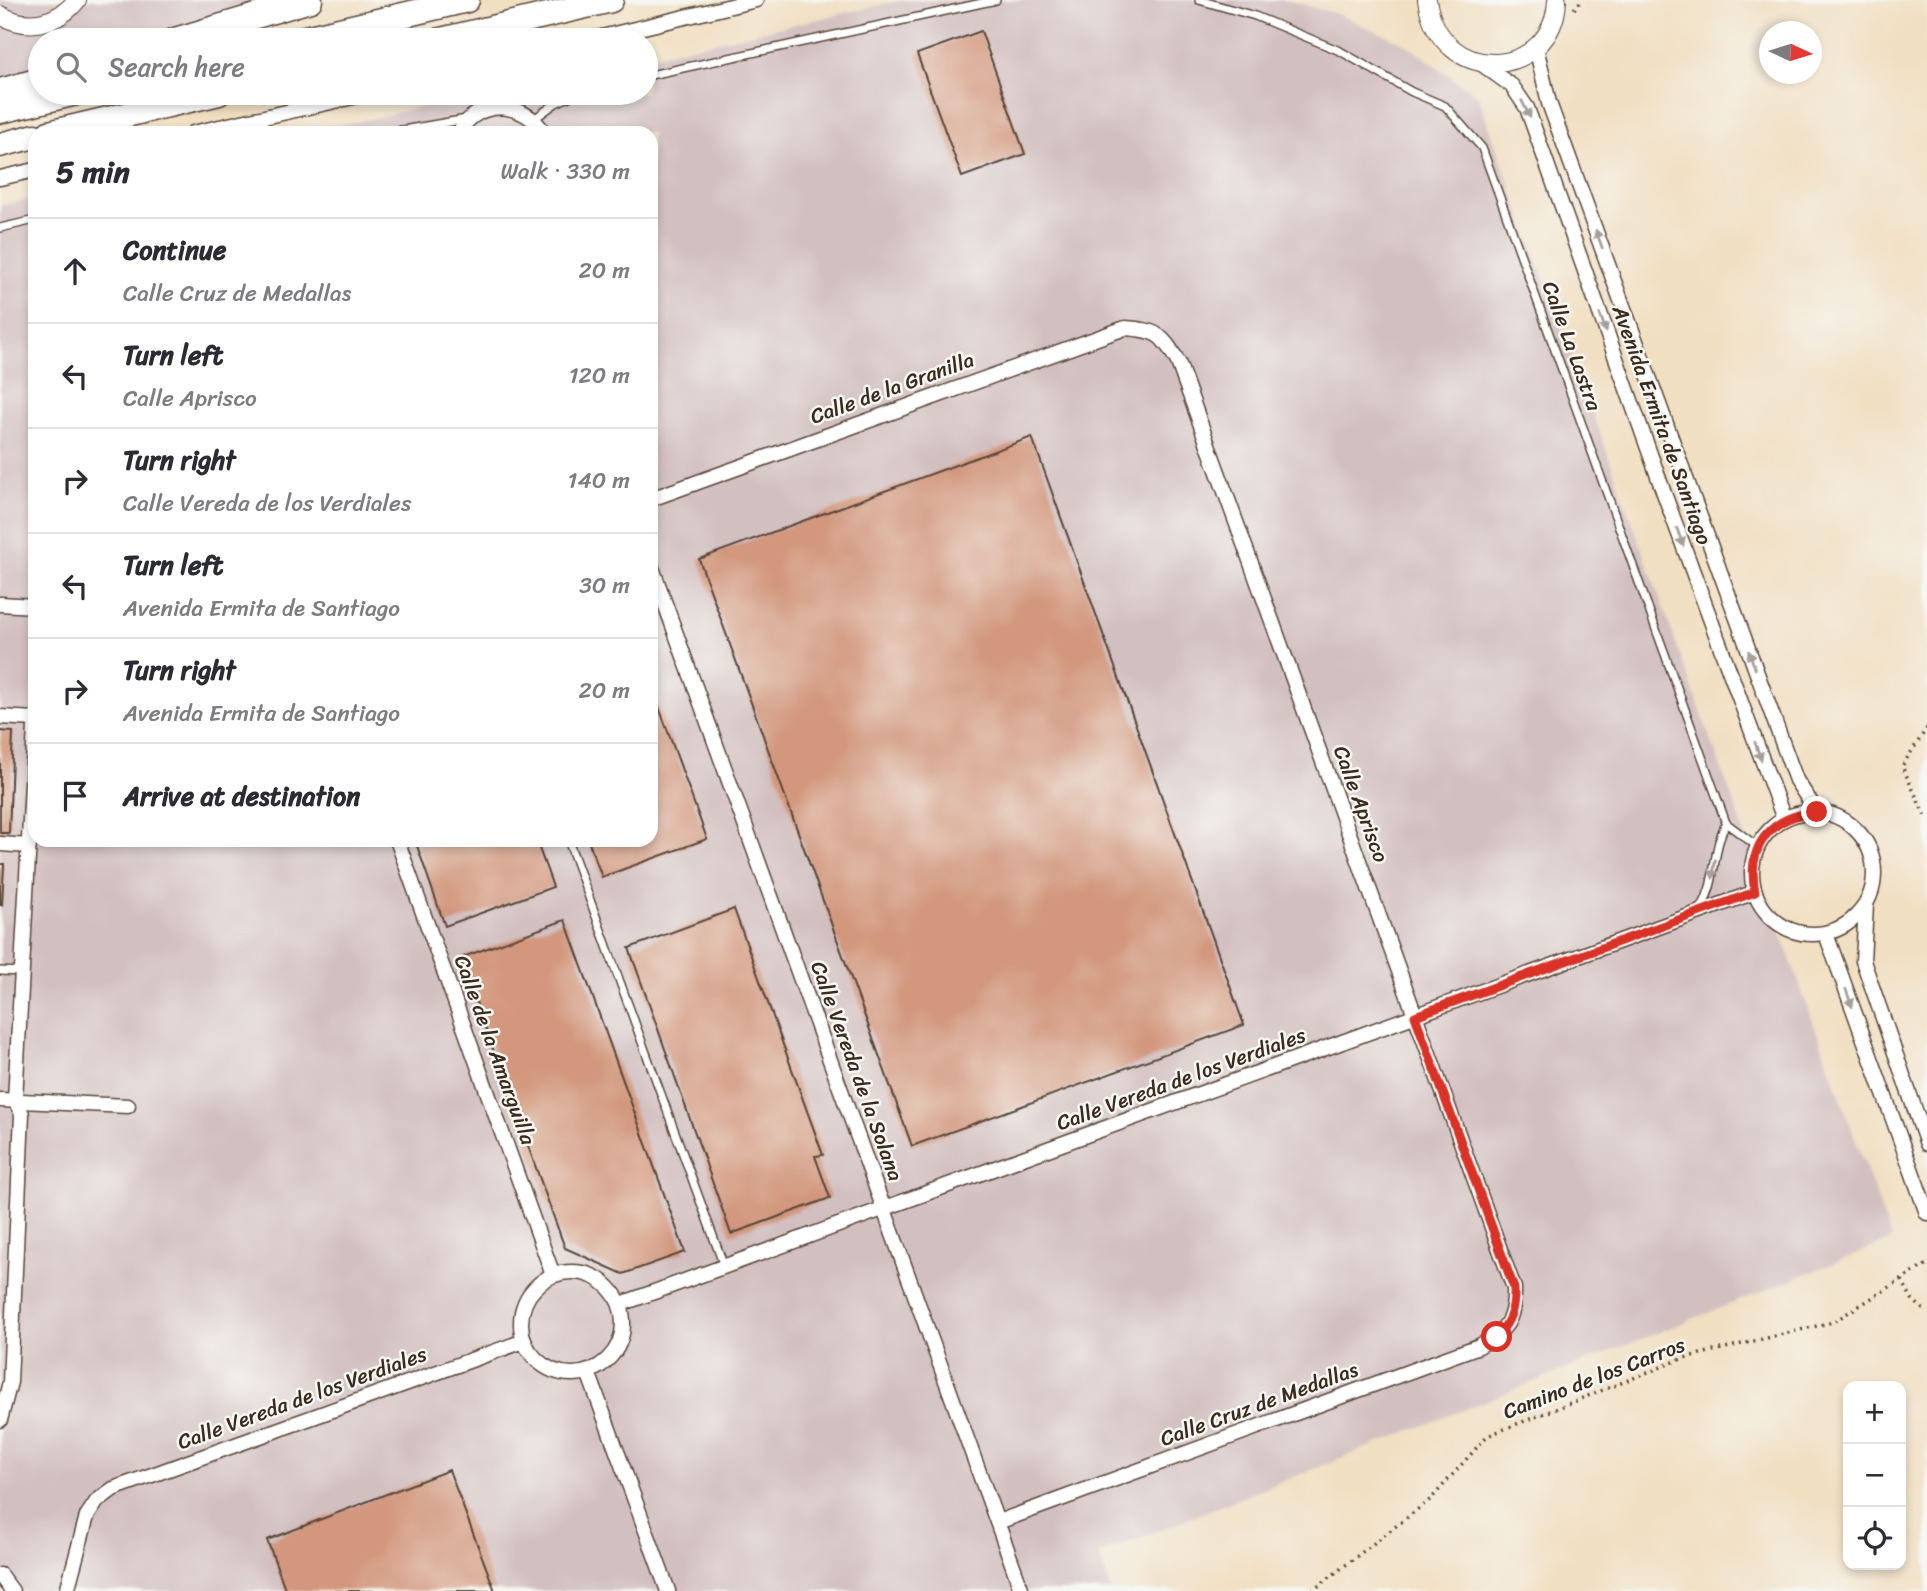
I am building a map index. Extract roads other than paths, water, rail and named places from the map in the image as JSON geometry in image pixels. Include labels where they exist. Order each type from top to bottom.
[{"type":"highway","points":[[216,28],[310,0]]},
{"type":"highway","points":[[348,28],[467,0]]},
{"type":"highway","points":[[492,28],[611,0]]},
{"type":"highway","points":[[0,91],[28,83]]},
{"type":"highway","points":[[0,111],[28,104]]},
{"type":"highway","points":[[79,126],[168,105]]},
{"type":"highway","points":[[0,145],[28,138]]},
{"type":"street","points":[[0,15],[12,22],[29,25],[47,22],[63,15],[76,0]]},
{"type":"street","points":[[639,28],[756,0]]},
{"type":"street","points":[[1427,0],[1430,19],[1441,39],[1458,54],[1479,62],[1499,63],[1519,58],[1536,47],[1549,30],[1557,11],[1557,0]]},
{"type":"street","name":"Avenida Ermita de Santiago","points":[[1536,47],[1549,103],[1796,780],[1817,812]]},
{"type":"street","name":"Avenida Ermita de Santiago","points":[[1479,62],[1512,86],[1527,108],[1665,496],[1784,819]]},
{"type":"street","points":[[224,126],[318,105]]},
{"type":"street","points":[[464,126],[481,111],[509,107],[522,111],[539,126]]},
{"type":"street","points":[[0,178],[28,172]]},
{"type":"street","name":"Calle de la Granilla","points":[[658,496],[1101,336],[1125,328],[1150,329]]},
{"type":"street","name":"Calle Aprisco","points":[[1150,329],[1167,343],[1178,362],[1514,1288],[1514,1302]]},
{"type":"street","name":"Calle Vereda de la Solana","points":[[658,584],[1022,1591]]},
{"type":"street","points":[[0,604],[28,606]]},
{"type":"street","points":[[0,717],[28,719]]},
{"type":"street","points":[[1866,905],[1842,928],[1826,934],[1808,935],[1775,922],[1763,908],[1755,892],[1752,877],[1758,847],[1768,831],[1784,819],[1800,813],[1817,812],[1838,817],[1855,828],[1867,845],[1874,864],[1873,885],[1866,905],[1863,961],[1927,1144]]},
{"type":"street","points":[[0,844],[28,846]]},
{"type":"street","points":[[7,1100],[22,972],[29,847]]},
{"type":"street","name":"Calle de la Amarguilla","points":[[400,847],[553,1275]]},
{"type":"street","name":"Calle Vereda de los Verdiales","points":[[621,1304],[1755,892]]},
{"type":"street","points":[[1826,934],[1927,1213]]},
{"type":"street","points":[[7,1100],[128,1106]]},
{"type":"street","points":[[0,1420],[10,1382],[22,1127],[22,1114],[7,1100]]},
{"type":"street","points":[[573,1271],[593,1275],[610,1287],[621,1304],[624,1325],[619,1345],[607,1362],[588,1373],[569,1375],[550,1370],[534,1358],[524,1341],[520,1321],[525,1302],[536,1285],[553,1275],[573,1271]]},
{"type":"street","name":"Calle Cruz de Medallas","points":[[998,1522],[1479,1346],[1497,1337],[1509,1322],[1514,1302]]},
{"type":"street","name":"Calle Vereda de los Verdiales","points":[[67,1591],[87,1516],[97,1501],[113,1489],[524,1341]]},
{"type":"street","points":[[588,1373],[668,1591]]},
{"type":"street","points":[[0,1575],[12,1591]]},
{"type":"lane","points":[[658,73],[996,0]]},
{"type":"lane","name":"Calle La Lastra","points":[[1199,0],[1255,16],[1340,51],[1412,92],[1445,106],[1482,148],[1726,823]]},
{"type":"lane","points":[[534,119],[553,105]]},
{"type":"lane","points":[[420,126],[470,118]]},
{"type":"lane","points":[[0,228],[28,222]]},
{"type":"lane","points":[[1699,913],[1711,892],[1719,838],[1726,823],[1758,847]]},
{"type":"lane","points":[[571,847],[724,1267]]},
{"type":"lane","points":[[0,971],[22,972]]}]
